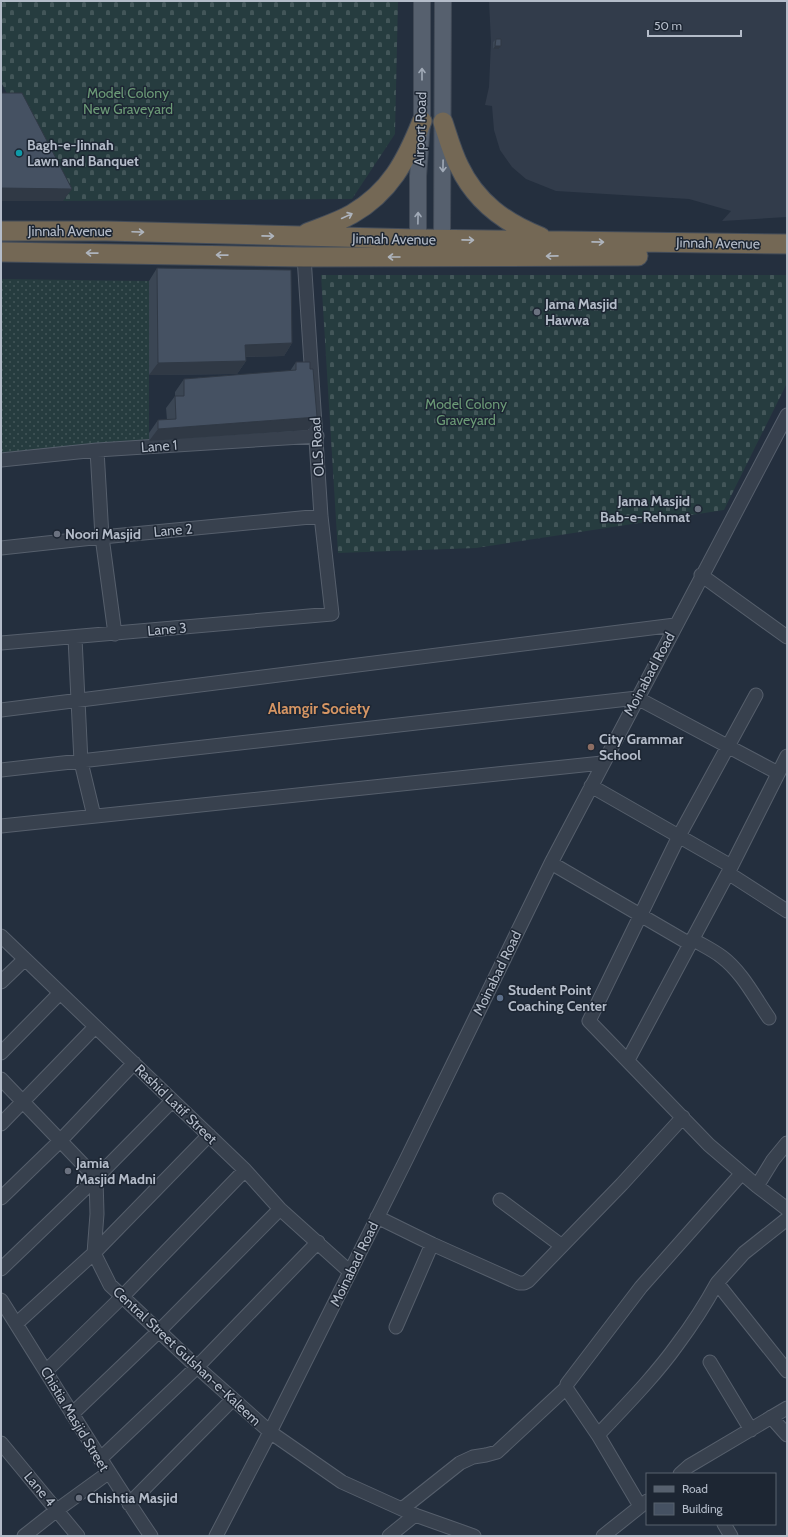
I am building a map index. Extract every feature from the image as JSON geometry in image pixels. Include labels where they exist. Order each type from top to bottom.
[{"type":"highway","points":[[298,237],[352,214],[374,199],[388,186],[401,168],[422,121]]},
{"type":"highway","points":[[443,122],[458,165],[468,184],[479,197],[492,211],[506,220],[522,229],[551,241]]},
{"type":"highway","name":"Jinnah Avenue","points":[[1,232],[106,231],[298,237],[418,248],[596,255],[787,257]]},
{"type":"highway","name":"Jinnah Avenue","points":[[1,252],[304,257],[418,248],[442,240],[787,244]]},
{"type":"main road","name":"Airport Road","points":[[418,248],[418,176],[422,121],[422,1]]},
{"type":"main road","name":"Airport Road","points":[[442,240],[444,1]]},
{"type":"street","name":"OLS Road","points":[[304,257],[317,436],[321,516],[332,614]]},
{"type":"street","name":"Moinabad Road","points":[[216,1536],[378,1217],[550,863],[787,415]]},
{"type":"street","name":"Lane 1","points":[[1,460],[97,450],[317,436]]},
{"type":"street","points":[[97,450],[102,537],[115,634]]},
{"type":"street","name":"Lane 2","points":[[1,548],[321,516]]},
{"type":"street","points":[[701,576],[786,635]]},
{"type":"street","name":"Lane 3","points":[[1,643],[75,638],[332,614]]},
{"type":"street","points":[[1,710],[78,699],[675,625]]},
{"type":"street","points":[[75,638],[81,762],[94,816]]},
{"type":"street","points":[[756,695],[679,836],[589,1021],[709,1145],[757,1186],[787,1209]]},
{"type":"street","points":[[1,770],[637,698],[778,773]]},
{"type":"street","points":[[628,1060],[730,869],[787,756]]},
{"type":"street","points":[[1,826],[602,763]]},
{"type":"street","points":[[591,786],[679,836],[730,869],[787,911]]},
{"type":"street","points":[[550,863],[640,916],[721,956],[742,978],[769,1018]]},
{"type":"street","name":"Rashid Latif Street","points":[[1,936],[245,1170],[280,1208],[350,1272]]},
{"type":"street","points":[[1,982],[25,959]]},
{"type":"street","points":[[1,1053],[60,993]]},
{"type":"street","points":[[1,1124],[95,1027]]},
{"type":"street","points":[[1,1198],[60,1141],[134,1063]]},
{"type":"street","points":[[1,1079],[96,1178],[98,1214],[94,1253]]},
{"type":"street","points":[[1,1269],[96,1178],[172,1101]]},
{"type":"street","points":[[378,1217],[432,1244],[519,1283],[524,1283],[528,1281],[562,1246],[683,1117]]},
{"type":"street","points":[[16,1324],[94,1253],[208,1135]]},
{"type":"street","points":[[757,1186],[773,1160],[787,1143]]},
{"type":"street","points":[[46,1371],[123,1296],[245,1170]]},
{"type":"street","points":[[402,1509],[460,1463],[473,1457],[497,1452],[566,1388],[567,1384],[636,1292],[742,1173]]},
{"type":"street","points":[[500,1200],[562,1246]]},
{"type":"street","points":[[72,1414],[159,1331],[280,1208]]},
{"type":"street","points":[[598,1435],[635,1395],[676,1346],[703,1308],[717,1283],[744,1252],[787,1219]]},
{"type":"street","points":[[100,1459],[197,1367],[318,1242]]},
{"type":"street","points":[[396,1327],[432,1244]]},
{"type":"street","name":"Central Street Gulshan-e-Kaleem","points":[[94,1253],[110,1285],[197,1367],[270,1432],[342,1482],[415,1515],[470,1535]]},
{"type":"street","points":[[717,1283],[787,1371]]},
{"type":"street","name":"Chistia Masjid Street","points":[[1,1301],[46,1371],[108,1473],[150,1536]]},
{"type":"street","points":[[710,1362],[751,1430]]},
{"type":"street","points":[[566,1388],[644,1503],[603,1536]]},
{"type":"street","points":[[129,1504],[233,1399]]},
{"type":"street","points":[[687,1471],[787,1408]]},
{"type":"street","points":[[771,1417],[787,1435]]},
{"type":"street","name":"Lane 4","points":[[1,1442],[78,1536]]},
{"type":"street","points":[[24,1536],[108,1473]]},
{"type":"street","points":[[389,1536],[415,1515]]},
{"type":"street","points":[[725,1525],[731,1536]]},
{"type":"shaded area","points":[[489,1],[787,1],[787,217],[722,221],[731,211],[689,199],[556,191],[526,179],[512,167],[500,150],[494,130],[492,106],[485,105],[489,87],[491,42]]},
{"type":"green space","name":"Model Colony New Graveyard","points":[[1,1],[398,1],[395,134],[352,199],[63,201],[1,82]]},
{"type":"green space","name":"Model Colony Graveyard","points":[[321,275],[787,275],[787,383],[724,510],[476,548],[338,553]]},
{"type":"green space","points":[[1,279],[149,281],[149,441],[1,455]]},
{"type":"building","points":[[496,39],[501,39],[501,46],[495,46]]},
{"type":"building","name":"Bagh-e-Jinnah Lawn and Banquet","points":[[1,93],[22,93],[72,189],[1,188]]},
{"type":"building","points":[[157,268],[291,270],[292,343],[245,345],[246,361],[158,363]]},
{"type":"building","points":[[296,362],[310,362],[310,369],[313,369],[317,417],[158,429],[158,420],[176,419],[175,396],[184,396],[184,379],[296,370]]},
{"type":"place","name":"Bagh-e-Jinnah Lawn and Banquet","points":[[19,153]]},
{"type":"place","name":"Jama Masjid Hawwa","points":[[537,312]]},
{"type":"place","name":"Jama Masjid Bab-e-Rehmat","points":[[698,509]]},
{"type":"place","name":"Noori Masjid","points":[[57,534]]},
{"type":"place","name":"City Grammar School","points":[[591,747]]},
{"type":"place","name":"Student Point Coaching Center","points":[[500,998]]},
{"type":"place","name":"Jamia Masjid Madni","points":[[68,1171]]},
{"type":"place","name":"Chishtia Masjid","points":[[79,1498]]},
{"type":"district","name":"Alamgir Society","points":[[319,709]]}]
